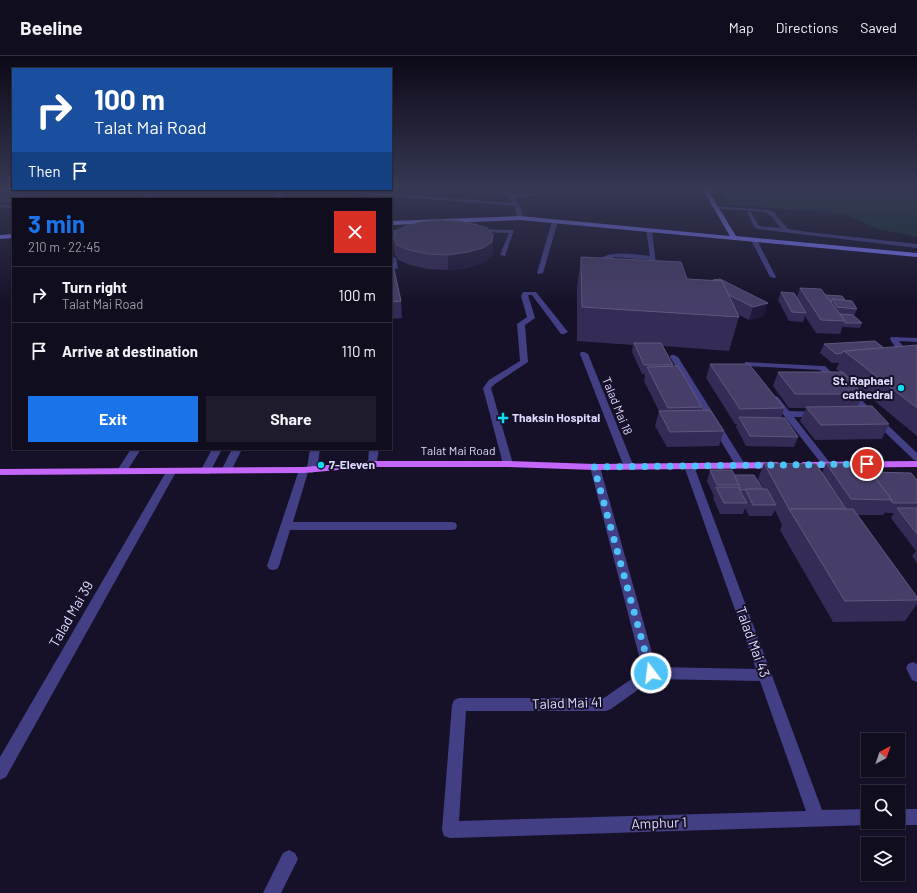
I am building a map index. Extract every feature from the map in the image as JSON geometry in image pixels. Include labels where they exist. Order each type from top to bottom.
[{"type":"main road","name":"Talat Mai Road","points":[[0,472],[205,472],[308,470],[373,464],[508,464],[629,467],[917,464]]},
{"type":"street","points":[[540,273],[554,226]]},
{"type":"street","points":[[608,226],[917,255]]},
{"type":"street","points":[[727,226],[734,238]]},
{"type":"street","points":[[756,226],[808,234],[917,246]]},
{"type":"street","points":[[783,226],[786,230]]},
{"type":"street","points":[[465,230],[487,229],[512,232],[503,255]]},
{"type":"street","points":[[649,230],[655,272]]},
{"type":"street","points":[[392,232],[413,231]]},
{"type":"street","points":[[0,237],[12,236]]},
{"type":"street","points":[[754,240],[773,277]]},
{"type":"street","points":[[598,273],[601,260],[607,257],[653,258]]},
{"type":"street","points":[[392,258],[396,268]]},
{"type":"street","points":[[508,464],[487,388],[492,382],[524,362],[521,324],[531,318],[524,296],[525,293],[534,292],[564,332]]},
{"type":"street","points":[[917,340],[894,339],[902,351],[917,359]]},
{"type":"street","name":"Talad Mai 18","points":[[584,354],[629,467]]},
{"type":"street","points":[[674,357],[741,466]]},
{"type":"street","points":[[753,371],[748,364],[822,368],[917,458]]},
{"type":"street","points":[[768,389],[827,465]]},
{"type":"street","points":[[787,414],[826,414]]},
{"type":"street","points":[[856,415],[872,415]]},
{"type":"street","points":[[121,472],[135,450]]},
{"type":"street","points":[[205,472],[216,450]]},
{"type":"street","points":[[226,471],[236,450]]},
{"type":"street","points":[[273,566],[286,526],[315,450]]},
{"type":"street","points":[[373,464],[374,450]]},
{"type":"street","points":[[796,465],[812,478]]},
{"type":"street","name":"Talad Mai 43","points":[[689,466],[817,818]]},
{"type":"street","points":[[594,467],[651,673],[765,675]]},
{"type":"street","name":"Talad Mai 39","points":[[0,772],[171,472]]},
{"type":"street","points":[[286,526],[452,526]]},
{"type":"street","name":"Talad Mai 41","points":[[450,830],[459,705],[606,704],[651,673]]},
{"type":"street","points":[[905,817],[917,817]]},
{"type":"street","name":"Amphur 1","points":[[450,830],[817,818],[861,818]]},
{"type":"street","points":[[272,893],[288,859]]},
{"type":"green space","points":[[871,226],[917,226],[917,237],[878,229]]},
{"type":"building","points":[[406,226],[481,226],[487,228],[493,235],[492,242],[483,248],[448,255],[427,254],[409,250],[397,245],[393,238],[396,231]]},
{"type":"building","points":[[581,257],[681,262],[687,279],[722,281],[739,317],[582,307]]},
{"type":"building","points":[[392,260],[401,301],[392,302]]},
{"type":"building","points":[[720,279],[768,303],[753,307],[729,295],[722,281],[713,280]]},
{"type":"building","points":[[800,288],[821,289],[845,321],[821,320]]},
{"type":"building","points":[[781,292],[794,293],[806,313],[792,312]]},
{"type":"building","points":[[825,295],[842,296],[845,300],[832,299],[831,302]]},
{"type":"building","points":[[832,299],[852,301],[857,309],[837,307]]},
{"type":"building","points":[[840,314],[853,315],[862,323],[845,323]]},
{"type":"building","points":[[875,341],[884,348],[844,351],[836,354],[824,344]]},
{"type":"building","points":[[634,343],[661,343],[673,365],[644,365]]},
{"type":"building","points":[[917,345],[917,408],[844,351]]},
{"type":"building","points":[[710,364],[749,364],[784,408],[740,409]]},
{"type":"building","points":[[678,366],[702,407],[668,408],[647,367]]},
{"type":"building","points":[[778,372],[843,372],[863,394],[795,394]]},
{"type":"building","points":[[872,406],[889,424],[821,425],[806,407]]},
{"type":"building","points":[[710,410],[724,431],[670,432],[659,411]]},
{"type":"building","points":[[739,417],[785,418],[798,437],[750,436]]},
{"type":"building","points":[[764,463],[816,464],[846,509],[789,509]]},
{"type":"building","points":[[826,463],[865,464],[892,500],[851,499]]},
{"type":"building","points":[[710,470],[732,470],[739,485],[717,485]]},
{"type":"building","points":[[871,472],[911,473],[917,480],[917,503],[893,503]]},
{"type":"building","points":[[734,475],[754,475],[763,489],[741,490]]},
{"type":"building","points":[[716,487],[738,487],[747,503],[724,503]]},
{"type":"building","points":[[745,489],[767,489],[776,505],[753,505]]},
{"type":"building","points":[[897,508],[917,508],[917,534]]},
{"type":"building","points":[[789,509],[853,509],[917,597],[917,600],[845,601]]},
{"type":"place","name":"St. Raphael cathedral","points":[[901,388]]},
{"type":"place","name":"Thaksin Hospital","points":[[503,418]]},
{"type":"place","name":"7-Eleven","points":[[321,465]]},
{"type":"route","points":[[651,673],[594,467],[867,464]]}]
